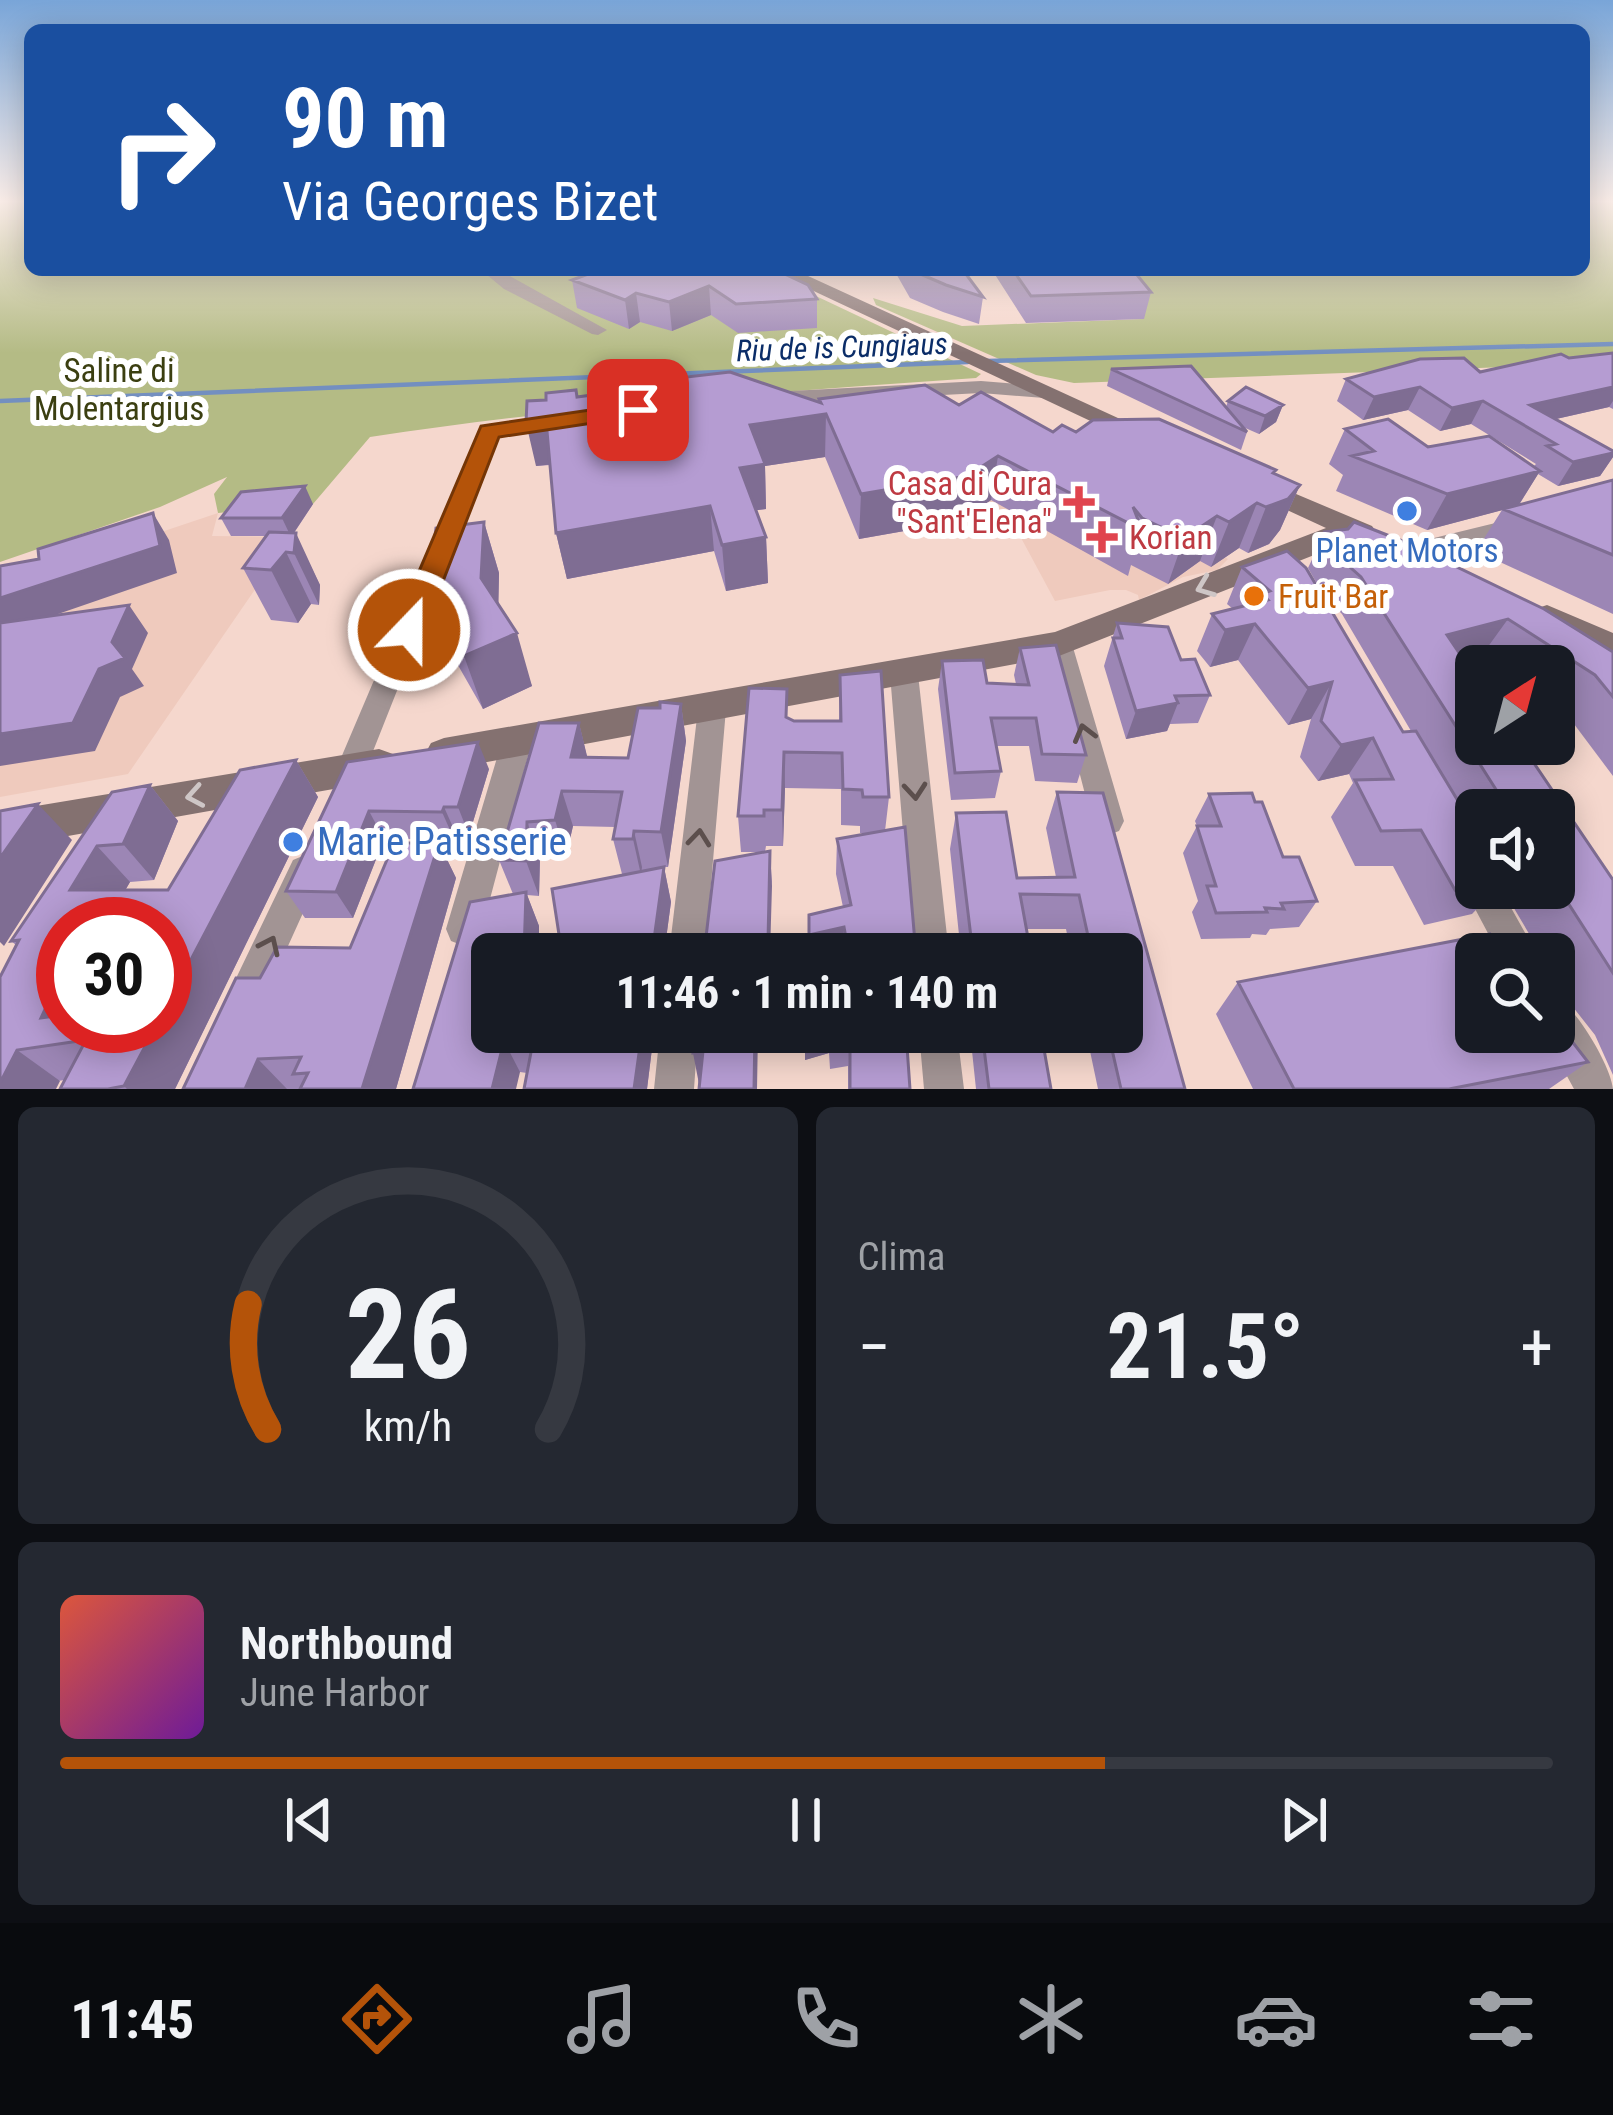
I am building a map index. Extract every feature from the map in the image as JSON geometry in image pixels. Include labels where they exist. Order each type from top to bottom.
[{"type":"street","points":[[497,276],[598,330]]},
{"type":"street","points":[[792,276],[874,314],[986,376],[1037,388],[1159,442]]},
{"type":"street","points":[[750,399],[986,376]]},
{"type":"street","points":[[223,1046],[352,770],[490,431],[573,418]]},
{"type":"street","points":[[1227,473],[1460,578]]},
{"type":"street","points":[[1406,553],[1549,516]]},
{"type":"street","points":[[0,830],[712,709],[1060,644],[1276,571],[1352,529]]},
{"type":"street","points":[[1513,605],[1613,647]]},
{"type":"street","points":[[1513,605],[1613,659]]},
{"type":"street","points":[[1513,605],[1613,676]]},
{"type":"street","points":[[1060,644],[1119,861]]},
{"type":"street","points":[[904,674],[929,933]]},
{"type":"street","points":[[689,933],[712,709]]},
{"type":"street","points":[[455,958],[517,741]]},
{"type":"street","points":[[88,851],[114,810]]},
{"type":"street","points":[[1575,1052],[1596,1089]]},
{"type":"street","points":[[674,1089],[678,1053]]},
{"type":"street","points":[[940,1053],[944,1089]]},
{"type":"shaded area","name":"Korian","points":[[1053,469],[1228,559],[1217,570],[1183,577],[1139,600],[1126,590],[1110,590],[1055,601],[1012,521],[972,498]]},
{"type":"shaded area","points":[[218,513],[212,536],[291,537],[128,774],[0,797],[0,586]]},
{"type":"green space","name":"Saline di Molentargius","points":[[0,251],[24,251],[24,276],[774,276],[981,374],[597,408],[370,437],[313,504],[218,513],[214,494],[227,477],[160,507],[0,562]]},
{"type":"green space","points":[[1590,251],[1613,251],[1613,363],[1074,383],[1036,375],[876,305],[873,298],[962,326],[1142,319],[1110,276],[1590,276]]},
{"type":"building","points":[[583,276],[789,276],[808,285],[817,299],[736,304],[709,286],[669,302],[636,293],[625,300],[572,280]]},
{"type":"building","points":[[925,276],[967,276],[983,297]]},
{"type":"building","points":[[1017,276],[1138,276],[1151,292],[1031,296]]},
{"type":"building","points":[[1613,353],[1613,387],[1530,405],[1613,451],[1573,462],[1547,446],[1556,444],[1483,401],[1452,408],[1420,387],[1374,397],[1346,379],[1420,359],[1464,358],[1480,372],[1561,354],[1569,358]]},
{"type":"building","points":[[1191,366],[1247,432],[1111,369]]},
{"type":"building","points":[[730,372],[821,403],[819,399],[925,385],[959,405],[981,392],[1053,432],[1062,425],[1076,432],[1093,420],[1159,419],[1300,485],[1288,499],[1266,507],[1257,503],[1229,522],[1217,516],[1184,538],[1142,518],[1133,507],[1142,530],[998,456],[967,476],[861,494],[826,414],[750,425],[765,464],[740,468],[766,537],[722,545],[710,506],[556,533],[546,420],[526,423],[527,401],[546,400],[546,393],[576,390],[577,397],[644,388],[643,382]]},
{"type":"building","points":[[1246,387],[1283,405],[1265,416],[1228,401]]},
{"type":"building","points":[[1388,419],[1428,447],[1489,436],[1540,471],[1447,494],[1352,456],[1374,451],[1345,429]]},
{"type":"building","points":[[1613,480],[1613,555],[1503,509]]},
{"type":"building","points":[[305,486],[282,518],[221,518],[241,492]]},
{"type":"building","points":[[153,513],[160,546],[0,598],[0,566],[39,559],[38,549]]},
{"type":"building","points":[[484,522],[481,578],[517,633],[464,656],[427,594],[436,528]]},
{"type":"building","points":[[1354,522],[1405,542],[1544,609],[1613,652],[1613,697],[1595,675],[1575,662],[1575,645],[1548,645],[1508,619],[1447,635],[1455,647],[1455,725],[1361,577],[1342,560],[1325,532],[1348,529]]},
{"type":"building","points":[[269,532],[296,533],[294,553],[286,552],[271,570],[243,568]]},
{"type":"building","points":[[1287,551],[1306,568],[1403,732],[1416,731],[1455,796],[1455,890],[1421,830],[1381,831],[1355,780],[1393,779],[1373,738],[1341,745],[1321,721],[1332,682],[1308,688],[1255,624],[1225,630],[1212,614],[1268,600],[1262,594],[1270,591],[1242,567]]},
{"type":"building","points":[[129,605],[112,642],[125,658],[99,669],[73,723],[0,734],[0,623]]},
{"type":"building","points":[[1117,623],[1168,627],[1181,660],[1195,659],[1210,695],[1175,696],[1178,703],[1136,711],[1113,638],[1122,638]]},
{"type":"building","points":[[1056,645],[1086,755],[1042,754],[1036,718],[991,718],[1001,771],[955,773],[942,661],[983,660],[987,683],[1029,685],[1020,648]]},
{"type":"building","points":[[881,671],[889,797],[863,797],[862,790],[843,789],[842,753],[784,752],[782,810],[738,816],[749,688],[787,689],[786,717],[794,721],[841,721],[840,675]]},
{"type":"building","points":[[660,702],[681,704],[661,832],[634,831],[633,839],[613,839],[622,792],[562,791],[555,820],[527,822],[526,861],[499,860],[539,723],[579,723],[571,757],[628,758],[638,708],[660,708]]},
{"type":"building","points":[[478,742],[458,807],[444,807],[442,812],[369,811],[336,892],[286,891],[347,762]]},
{"type":"building","points":[[296,760],[192,958],[192,897],[41,897],[112,792],[150,785],[123,844],[97,846],[70,890],[168,890],[240,770]]},
{"type":"building","points":[[1480,765],[1535,765],[1551,789],[1496,789]]},
{"type":"building","points":[[1057,792],[1103,793],[1142,933],[1087,933],[1079,895],[1020,894],[1027,933],[970,933],[956,813],[1006,812],[1017,878],[1075,877]]},
{"type":"building","points":[[1252,793],[1255,802],[1262,802],[1283,857],[1299,857],[1317,901],[1281,903],[1284,909],[1265,908],[1267,912],[1216,913],[1207,886],[1216,886],[1197,826],[1221,826],[1209,794]]},
{"type":"building","points":[[38,804],[0,858],[0,811]]},
{"type":"building","points":[[1575,824],[1613,880],[1613,973],[1572,909]]},
{"type":"building","points":[[905,827],[914,933],[845,933],[844,927],[809,933],[809,915],[851,905],[837,839]]},
{"type":"building","points":[[394,843],[439,843],[362,1089],[300,1089],[308,1073],[293,1074],[301,1057],[258,1059],[245,1089],[183,1089],[236,978],[260,978],[277,947],[350,948]]},
{"type":"building","points":[[770,851],[768,933],[706,933],[715,861]]},
{"type":"building","points":[[664,867],[655,933],[559,933],[552,889]]},
{"type":"building","points":[[526,892],[525,933],[471,933],[471,1053],[501,1053],[492,1089],[413,1089],[470,902]]},
{"type":"building","points":[[36,904],[36,1047],[17,1050],[0,1083],[0,977],[19,940],[11,941]]},
{"type":"building","points":[[1143,937],[1185,1089],[1121,1089],[1113,1053],[1143,1053]]},
{"type":"building","points":[[1455,941],[1455,1053],[1575,1053],[1575,1045],[1588,1062],[1449,1089],[1294,1089],[1238,982]]},
{"type":"building","points":[[79,1053],[142,1053],[124,1086],[60,1089]]},
{"type":"building","points":[[531,1053],[639,1053],[634,1089],[524,1089]]},
{"type":"building","points":[[703,1053],[755,1053],[754,1089],[699,1089]]},
{"type":"building","points":[[850,1053],[907,1053],[910,1089],[850,1089]]},
{"type":"building","points":[[985,1053],[1045,1053],[1051,1089],[989,1089]]},
{"type":"waterway","name":"Riu de is Cungiaus","points":[[987,361],[1613,344]]},
{"type":"waterway","name":"Riu de is Cungiaus","points":[[0,401],[968,362]]},
{"type":"place","name":"Casa di Cura \"Sant'Elena\"","points":[[1079,502]]},
{"type":"place","name":"Planet Motors","points":[[1407,511]]},
{"type":"place","name":"Korian","points":[[1102,537]]},
{"type":"place","name":"Fruit Bar","points":[[1254,596]]},
{"type":"place","name":"Marie Patisserie","points":[[293,842]]},
{"type":"route","points":[[409,630],[490,431],[638,410]]}]
